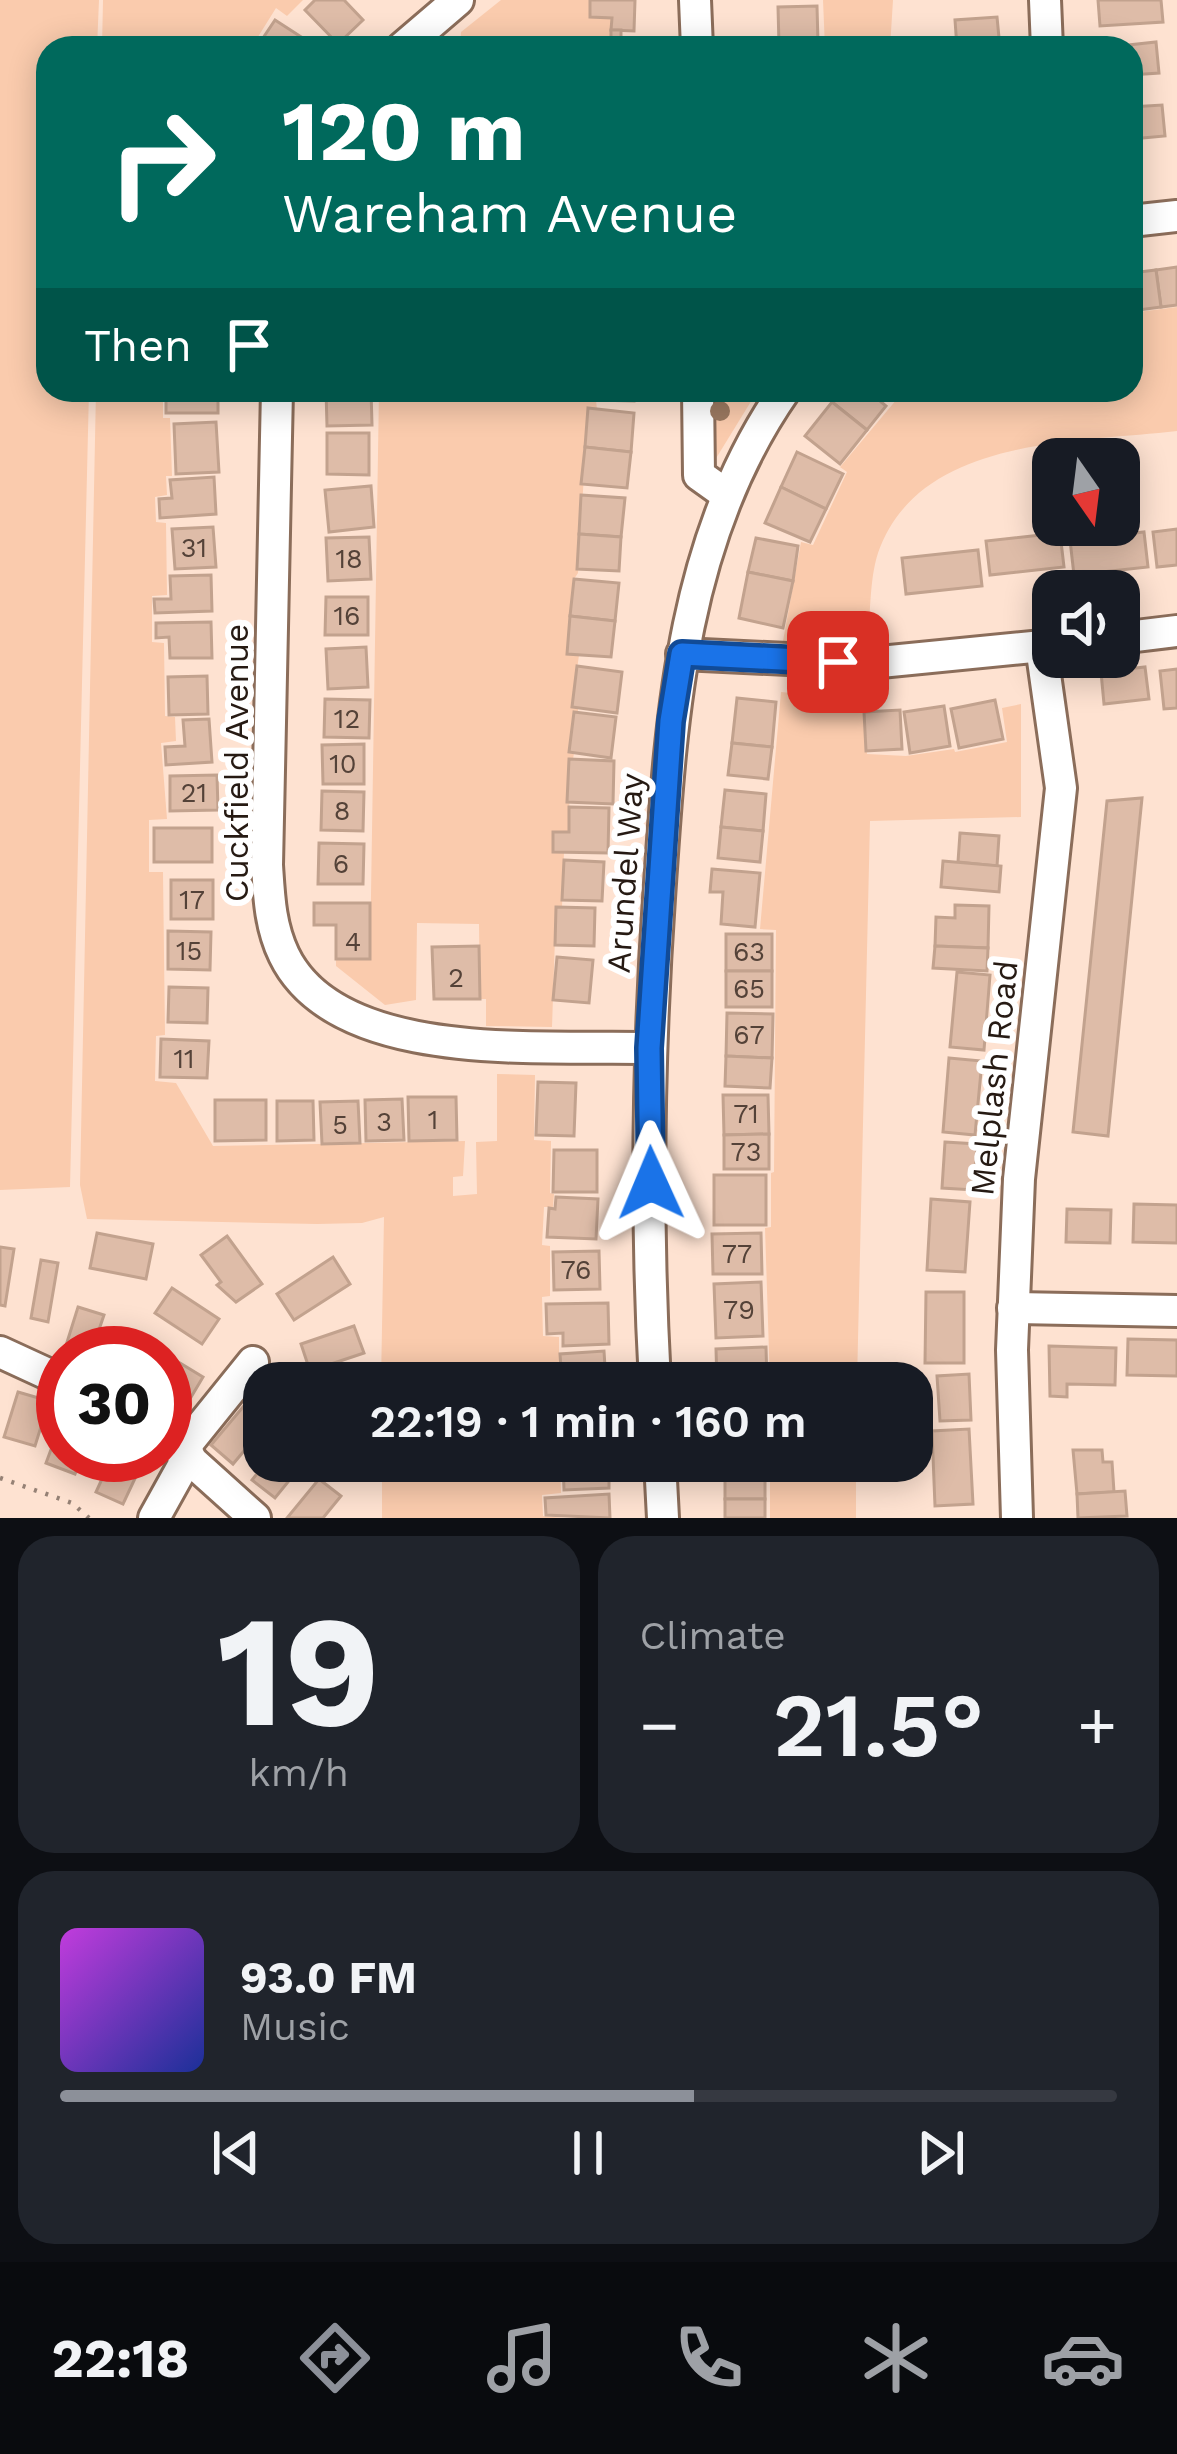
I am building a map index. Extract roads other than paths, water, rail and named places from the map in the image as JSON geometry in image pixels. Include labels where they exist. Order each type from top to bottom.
[{"type":"street","points":[[416,36],[458,0]]},
{"type":"street","points":[[695,0],[696,36]]},
{"type":"street","points":[[1045,0],[1046,36]]},
{"type":"street","points":[[1143,220],[1177,216]]},
{"type":"street","name":"Cuckfield Avenue","points":[[277,402],[267,865],[270,913],[284,955],[300,979],[325,1002],[371,1027],[421,1040],[649,1048]]},
{"type":"street","points":[[698,402],[699,475],[727,496]]},
{"type":"street","name":"Arundel Way","points":[[656,1362],[649,1048],[671,721],[698,573],[727,496],[778,402]]},
{"type":"street","points":[[1140,635],[1177,631]]},
{"type":"street","points":[[682,654],[870,663],[1032,647]]},
{"type":"street","name":"Melplash Road","points":[[1017,1518],[1012,1308],[1018,1179],[1060,788],[1050,678]]},
{"type":"street","points":[[1012,1308],[1177,1312]]},
{"type":"street","points":[[4,1364],[36,1373]]},
{"type":"street","points":[[192,1432],[243,1373]]},
{"type":"street","points":[[192,1459],[256,1518]]},
{"type":"street","points":[[154,1518],[167,1482]]},
{"type":"street","points":[[661,1482],[663,1518]]}]
